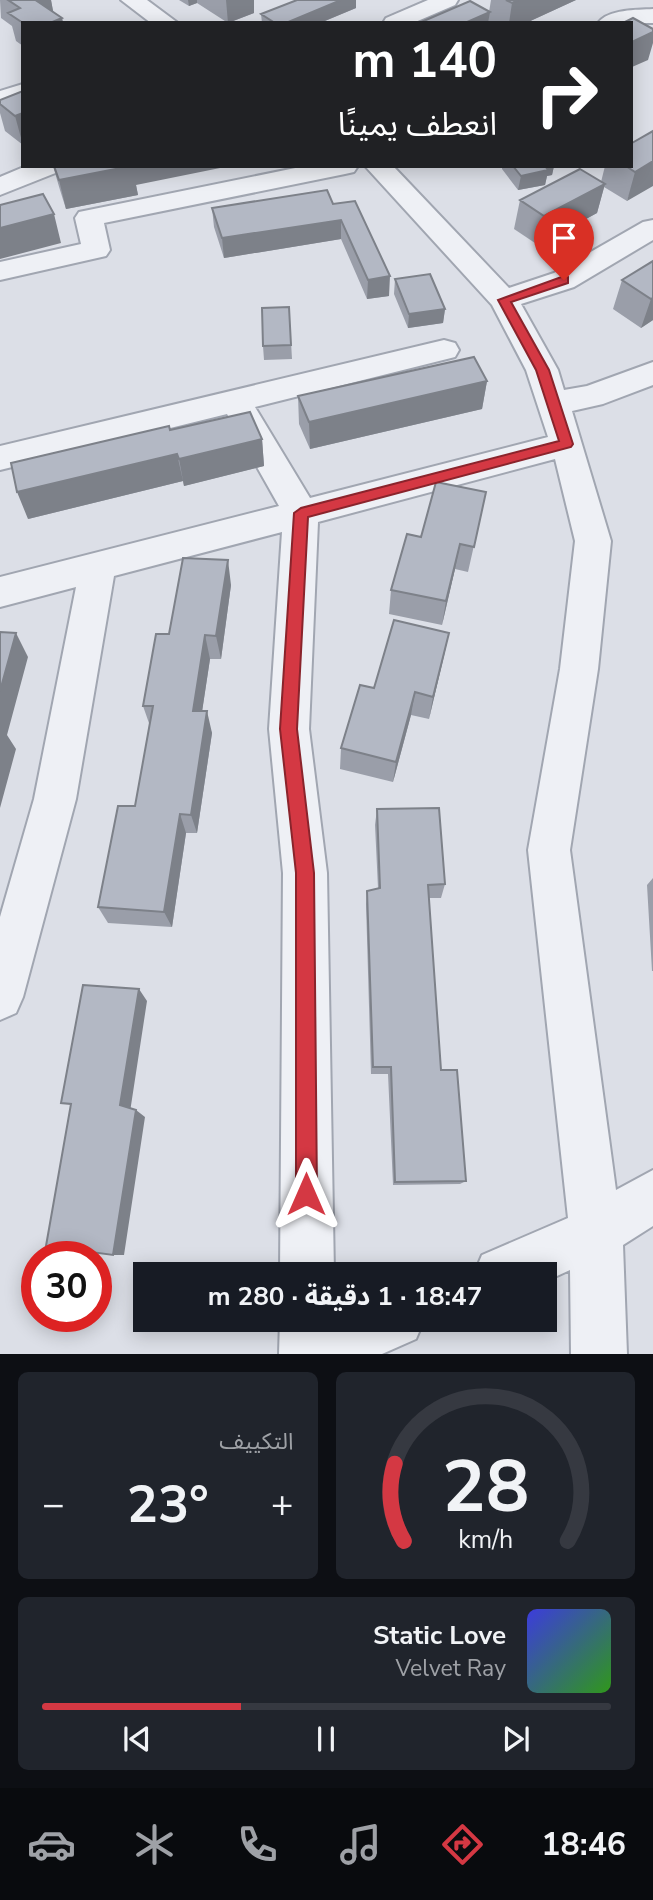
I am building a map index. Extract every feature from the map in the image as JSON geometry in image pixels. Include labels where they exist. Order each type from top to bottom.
[{"type":"street","points":[[132,0],[164,21]]},
{"type":"street","points":[[399,21],[447,0]]},
{"type":"street","points":[[615,21],[653,16]]},
{"type":"street","points":[[0,100],[21,92]]},
{"type":"street","points":[[0,187],[44,168]]},
{"type":"street","points":[[0,271],[96,250],[89,218],[335,168]]},
{"type":"street","points":[[380,168],[504,300],[542,370],[567,444],[593,541],[579,669],[549,850],[596,1232],[599,1354]]},
{"type":"street","points":[[504,300],[564,280],[653,228]]},
{"type":"street","points":[[0,458],[444,350]]},
{"type":"street","points":[[553,403],[592,396],[653,373]]},
{"type":"street","points":[[235,401],[301,513],[289,729],[305,873],[307,1262]]},
{"type":"street","points":[[0,592],[567,444]]},
{"type":"street","points":[[0,997],[55,799],[98,566]]},
{"type":"street","points":[[528,1262],[596,1232],[653,1196]]},
{"type":"street","points":[[307,1332],[307,1354]]},
{"type":"street","points":[[318,1354],[369,1332]]},
{"type":"building","points":[[8,0],[40,0],[37,1],[62,18],[55,21],[21,22],[8,13],[20,8]]},
{"type":"building","points":[[297,0],[341,0],[291,21],[272,21],[261,14]]},
{"type":"building","points":[[470,1],[490,12],[470,21],[424,21]]},
{"type":"building","points":[[633,18],[653,29],[653,32],[633,42],[633,21],[627,21]]},
{"type":"building","points":[[21,92],[21,114],[15,116],[0,104],[0,100]]},
{"type":"building","points":[[653,131],[653,161],[635,172],[629,168],[633,168],[633,142]]},
{"type":"building","points":[[55,168],[121,168],[59,180]]},
{"type":"building","points":[[515,168],[548,170],[521,176]]},
{"type":"building","points":[[580,169],[605,184],[544,216],[520,200]]},
{"type":"building","points":[[327,190],[333,204],[355,201],[390,276],[368,280],[341,220],[222,238],[212,208]]},
{"type":"building","points":[[43,194],[54,214],[0,228],[0,205]]},
{"type":"building","points":[[653,261],[653,298],[651,299],[622,280]]},
{"type":"building","points":[[430,274],[445,309],[409,314],[395,279]]},
{"type":"building","points":[[289,307],[291,345],[263,346],[262,308]]},
{"type":"building","points":[[474,357],[487,381],[309,422],[298,396]]},
{"type":"building","points":[[250,412],[262,439],[179,459],[177,454],[17,492],[11,463],[169,426],[170,430]]},
{"type":"building","points":[[436,482],[486,492],[474,547],[460,544],[446,601],[391,590],[407,534],[421,537]]},
{"type":"building","points":[[183,558],[228,560],[216,636],[205,635],[193,711],[207,711],[191,815],[180,814],[164,912],[98,907],[118,806],[135,806],[153,706],[143,706],[156,634],[169,634]]},
{"type":"building","points":[[394,620],[449,633],[433,697],[415,692],[396,762],[341,748],[360,685],[374,688]]},
{"type":"building","points":[[0,632],[16,633],[0,691]]},
{"type":"building","points":[[439,808],[445,884],[428,885],[441,1070],[457,1070],[466,1181],[395,1182],[391,1067],[373,1067],[367,891],[380,888],[377,809]]},
{"type":"building","points":[[83,985],[139,989],[120,1105],[136,1110],[113,1255],[112,1241],[47,1241],[71,1104],[61,1103]]},
{"type":"route","points":[[306,1194],[305,873],[289,729],[301,513],[567,444],[542,370],[504,300],[564,280]]}]
